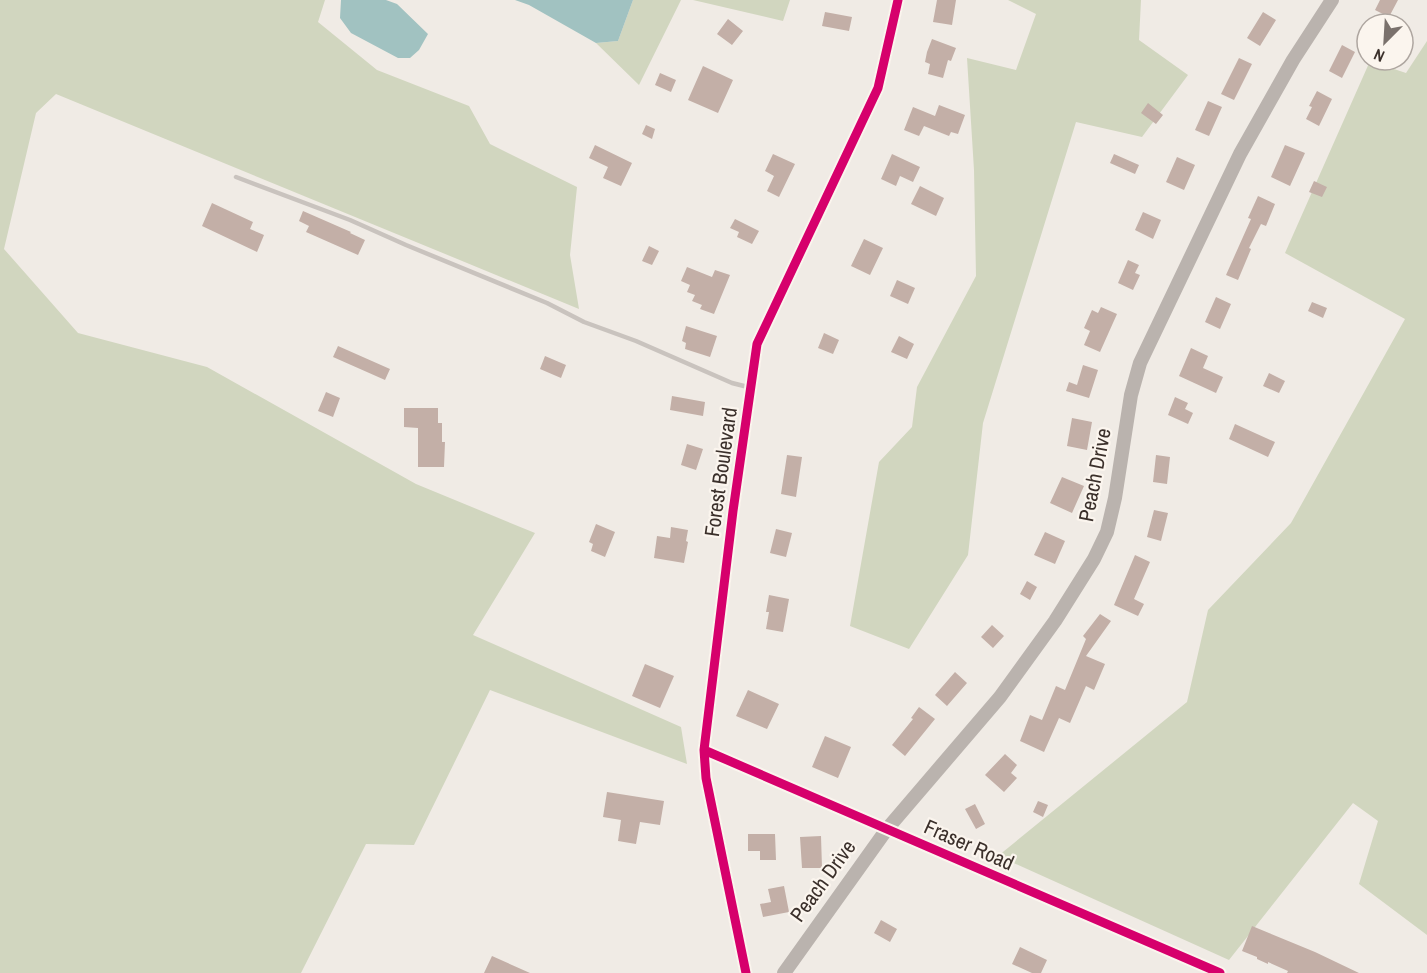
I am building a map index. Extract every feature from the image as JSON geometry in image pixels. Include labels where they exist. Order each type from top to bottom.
[{"type":"main road","name":"Peach Drive","points":[[784,973],[887,829],[1000,697],[1055,621],[1094,559],[1107,532],[1115,498],[1131,395],[1140,363],[1240,154],[1293,60],[1332,0]]},
{"type":"street","name":"Forest Boulevard","points":[[746,973],[706,778],[704,750],[733,511],[757,344],[878,87],[898,0]]},
{"type":"street","name":"Fraser Road","points":[[704,750],[1220,973]]},
{"type":"lane","points":[[236,177],[350,220],[547,303],[584,322],[636,341],[732,383],[751,388]]},
{"type":"green space","points":[[0,0],[325,0],[318,22],[377,70],[469,106],[490,144],[577,187],[570,255],[579,309],[56,94],[36,113],[4,249],[78,333],[207,367],[416,484],[535,533],[473,635],[681,727],[687,764],[490,690],[414,845],[366,844],[301,973],[0,973]]},
{"type":"green space","points":[[633,0],[681,0],[639,85],[596,43],[618,41]]},
{"type":"green space","points":[[693,0],[790,0],[783,21]]},
{"type":"green space","points":[[1008,0],[1141,0],[1139,40],[1188,75],[1142,137],[1076,122],[983,423],[968,555],[909,649],[850,626],[879,462],[912,427],[917,387],[976,276],[974,170],[967,58],[1016,70],[1036,14]]},
{"type":"green space","points":[[1427,41],[1427,935],[1359,884],[1378,821],[1353,803],[1229,960],[998,856],[1187,702],[1208,610],[1291,523],[1405,319],[1285,253],[1365,72],[1415,72],[1415,59]]},
{"type":"water","points":[[341,0],[386,0],[397,4],[428,34],[419,50],[410,58],[398,58],[351,33],[340,18]]},
{"type":"water","points":[[515,0],[633,0],[618,41],[596,43],[529,5]]},
{"type":"building","points":[[937,0],[956,0],[952,25],[933,22]]},
{"type":"building","points":[[1380,0],[1398,0],[1392,12],[1375,10]]},
{"type":"building","points":[[825,12],[852,17],[849,31],[822,26]]},
{"type":"building","points":[[1263,12],[1276,20],[1260,46],[1247,38]]},
{"type":"building","points":[[728,19],[743,31],[732,45],[717,34]]},
{"type":"building","points":[[932,39],[956,48],[951,61],[948,60],[943,78],[928,74],[930,64],[925,62]]},
{"type":"building","points":[[1342,45],[1355,52],[1342,78],[1329,71]]},
{"type":"building","points":[[1239,58],[1252,64],[1234,100],[1221,94]]},
{"type":"building","points":[[703,66],[733,80],[718,113],[688,100]]},
{"type":"building","points":[[660,73],[676,80],[671,92],[655,85]]},
{"type":"building","points":[[1317,91],[1332,99],[1319,126],[1306,119],[1312,107],[1309,106]]},
{"type":"building","points":[[1208,101],[1222,107],[1209,136],[1195,130]]},
{"type":"building","points":[[1148,103],[1163,115],[1156,124],[1141,113]]},
{"type":"building","points":[[939,105],[965,115],[958,134],[951,132],[949,136],[924,126],[919,136],[904,130],[913,107],[935,116]]},
{"type":"building","points":[[646,125],[655,129],[652,139],[642,134]]},
{"type":"building","points":[[595,145],[632,163],[621,186],[603,178],[608,167],[589,158]]},
{"type":"building","points":[[1285,145],[1305,153],[1290,186],[1271,177]]},
{"type":"building","points":[[773,154],[795,164],[779,197],[767,191],[774,176],[765,171]]},
{"type":"building","points":[[892,154],[920,167],[913,182],[900,176],[896,186],[881,179]]},
{"type":"building","points":[[1114,154],[1139,165],[1135,174],[1110,163]]},
{"type":"building","points":[[1177,157],[1195,165],[1184,190],[1166,182]]},
{"type":"building","points":[[1314,181],[1327,187],[1322,197],[1309,192]]},
{"type":"building","points":[[920,186],[944,198],[936,216],[911,204]]},
{"type":"building","points":[[1258,196],[1275,204],[1266,226],[1261,224],[1249,248],[1251,249],[1238,280],[1226,275],[1251,219],[1248,218]]},
{"type":"building","points":[[212,203],[253,222],[250,229],[264,235],[257,252],[202,226]]},
{"type":"building","points":[[303,211],[365,240],[358,255],[306,232],[309,226],[299,221]]},
{"type":"building","points":[[1143,212],[1161,220],[1153,239],[1135,230]]},
{"type":"building","points":[[735,219],[759,231],[752,244],[737,237],[739,232],[730,228]]},
{"type":"building","points":[[864,239],[883,248],[870,275],[851,266]]},
{"type":"building","points":[[649,246],[659,251],[652,265],[642,261]]},
{"type":"building","points":[[1128,260],[1139,265],[1135,273],[1140,275],[1133,290],[1118,283]]},
{"type":"building","points":[[687,267],[712,277],[715,270],[730,275],[714,314],[700,309],[702,305],[692,301],[695,295],[687,292],[690,285],[681,281]]},
{"type":"building","points":[[897,280],[915,288],[908,304],[890,296]]},
{"type":"building","points":[[1216,297],[1231,304],[1220,329],[1205,322]]},
{"type":"building","points":[[1312,302],[1327,308],[1323,318],[1308,311]]},
{"type":"building","points":[[1101,307],[1117,314],[1100,352],[1084,345],[1090,331],[1084,328],[1092,310],[1098,313]]},
{"type":"building","points":[[686,326],[717,336],[710,357],[685,349],[686,343],[682,341]]},
{"type":"building","points":[[824,333],[839,340],[833,354],[818,348]]},
{"type":"building","points":[[899,336],[914,344],[907,359],[891,352]]},
{"type":"building","points":[[338,346],[390,369],[385,380],[333,357]]},
{"type":"building","points":[[1191,348],[1208,356],[1203,368],[1223,377],[1216,393],[1179,376]]},
{"type":"building","points":[[545,356],[566,365],[561,378],[540,369]]},
{"type":"building","points":[[1083,365],[1098,370],[1089,398],[1066,391],[1069,382],[1077,385]]},
{"type":"building","points":[[1269,373],[1285,381],[1279,393],[1263,386]]},
{"type":"building","points":[[326,392],[340,398],[333,417],[318,411]]},
{"type":"building","points":[[672,396],[705,402],[703,416],[670,410]]},
{"type":"building","points":[[1175,397],[1188,403],[1185,409],[1193,413],[1188,424],[1168,415]]},
{"type":"building","points":[[404,408],[438,408],[438,423],[442,423],[442,442],[445,442],[444,467],[418,467],[418,428],[404,427]]},
{"type":"building","points":[[1072,418],[1092,422],[1087,450],[1067,446]]},
{"type":"building","points":[[1235,424],[1275,442],[1268,457],[1229,439]]},
{"type":"building","points":[[687,444],[703,449],[696,470],[681,465]]},
{"type":"building","points":[[787,455],[802,457],[796,497],[781,494]]},
{"type":"building","points":[[1156,455],[1170,457],[1167,484],[1153,482]]},
{"type":"building","points":[[1062,477],[1084,486],[1072,513],[1050,503]]},
{"type":"building","points":[[1154,510],[1168,513],[1161,541],[1147,537]]},
{"type":"building","points":[[596,524],[615,532],[605,557],[591,551],[593,544],[589,542]]},
{"type":"building","points":[[671,527],[688,530],[684,563],[654,558],[657,536],[670,538]]},
{"type":"building","points":[[776,529],[792,533],[786,557],[770,553]]},
{"type":"building","points":[[1045,532],[1065,541],[1055,564],[1034,555]]},
{"type":"building","points":[[1135,555],[1150,562],[1134,599],[1144,604],[1138,616],[1114,605]]},
{"type":"building","points":[[1027,581],[1037,587],[1030,600],[1020,594]]},
{"type":"building","points":[[769,595],[789,599],[783,632],[766,629]]},
{"type":"building","points":[[1100,614],[1111,621],[1086,656],[1105,664],[1094,690],[1086,686],[1070,723],[1059,718],[1044,752],[1020,741],[1030,715],[1042,720],[1056,686],[1065,690],[1086,639],[1083,636]]},
{"type":"building","points":[[992,625],[1004,636],[993,648],[981,637]]},
{"type":"building","points":[[645,664],[674,676],[660,708],[632,696]]},
{"type":"building","points":[[955,672],[967,683],[947,706],[935,695]]},
{"type":"building","points":[[748,690],[779,704],[767,729],[736,716]]},
{"type":"building","points":[[919,707],[935,719],[905,756],[892,745],[913,719],[911,718]]},
{"type":"building","points":[[825,736],[851,747],[838,778],[812,767]]},
{"type":"building","points":[[1005,754],[1017,765],[1011,773],[1017,778],[1004,792],[985,775]]},
{"type":"building","points":[[607,792],[664,801],[660,825],[640,822],[636,844],[618,841],[621,820],[603,817]]},
{"type":"building","points":[[1038,801],[1048,805],[1043,817],[1033,812]]},
{"type":"building","points":[[975,804],[985,824],[976,829],[965,809]]},
{"type":"building","points":[[748,834],[775,834],[776,860],[760,860],[760,851],[748,851]]},
{"type":"building","points":[[821,836],[822,868],[802,868],[800,837]]},
{"type":"building","points":[[784,886],[789,912],[763,917],[760,904],[771,902],[768,889]]},
{"type":"building","points":[[881,920],[897,929],[890,942],[874,933]]},
{"type":"building","points":[[1252,926],[1359,973],[1287,973],[1288,971],[1242,951]]},
{"type":"building","points":[[1020,947],[1047,960],[1041,973],[1032,973],[1012,964]]},
{"type":"building","points":[[492,956],[530,973],[484,973]]},
{"type":"cycle path","points":[[746,973],[706,778],[704,750],[733,511],[757,344],[878,88],[898,0]]},
{"type":"cycle path","points":[[704,750],[1220,973]]}]
